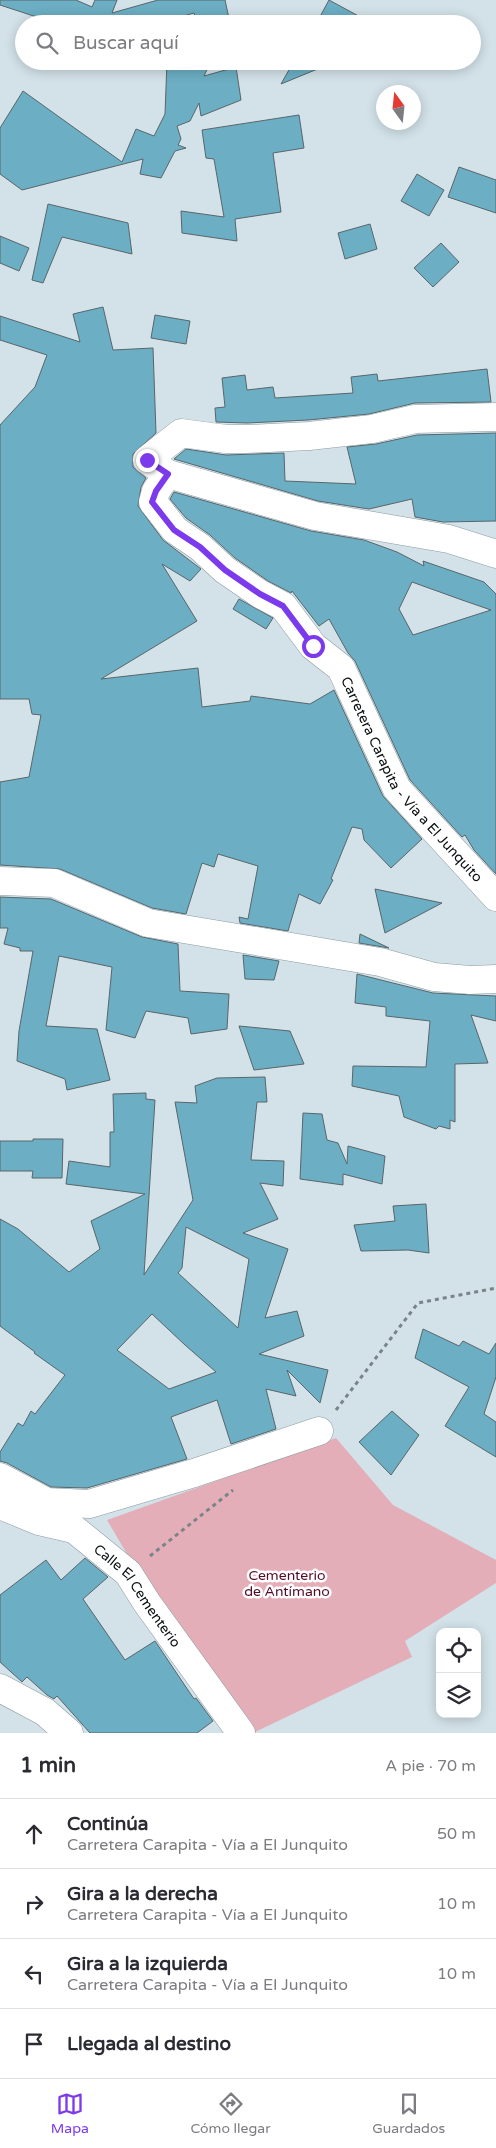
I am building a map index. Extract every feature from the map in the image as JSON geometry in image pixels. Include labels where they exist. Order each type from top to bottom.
[{"type":"street","points":[[496,417],[415,419],[372,429],[309,436],[226,439],[181,434],[147,460],[168,474],[316,516],[450,539],[496,554]]},
{"type":"street","name":"Carretera Carapita - Vía a El Junquito","points":[[168,474],[156,491],[152,502],[174,530],[200,547],[225,570],[260,594],[283,606],[313,646],[341,668],[397,789],[496,897]]},
{"type":"street","points":[[0,882],[54,883],[148,923],[380,962],[434,977],[470,980],[496,979]]},
{"type":"street","points":[[0,1478],[47,1502],[89,1504],[194,1473],[319,1432]]},
{"type":"street","name":"Calle El Cementerio","points":[[0,1505],[39,1521],[74,1529],[128,1573],[147,1603],[241,1733]]},
{"type":"street","points":[[0,1688],[45,1712],[69,1733]]},
{"type":"green space","name":"Cementerio de Antímano","points":[[336,1438],[393,1505],[496,1560],[496,1583],[405,1641],[412,1657],[253,1733],[176,1637],[107,1520]]},
{"type":"building","points":[[0,0],[76,0],[92,7],[95,0],[117,0],[112,13],[158,0],[225,0],[228,15],[195,15],[194,13],[187,15],[31,15],[0,5]]},
{"type":"building","points":[[329,0],[357,15],[321,15]]},
{"type":"building","points":[[167,70],[207,70],[204,76],[225,70],[236,70],[241,100],[201,116],[199,103],[190,121],[177,126],[181,139],[178,145],[186,148],[175,151],[161,178],[140,174],[143,159],[22,190],[0,174],[0,128],[23,91],[122,162],[136,129],[154,136],[165,114]]},
{"type":"building","points":[[289,70],[315,70],[281,84]]},
{"type":"building","points":[[299,115],[304,148],[273,153],[281,212],[235,219],[237,241],[182,233],[181,211],[224,217],[214,159],[206,158],[202,130]]},
{"type":"building","points":[[459,167],[496,180],[496,213],[448,197]]},
{"type":"building","points":[[417,174],[444,190],[429,216],[401,201]]},
{"type":"building","points":[[48,204],[128,223],[132,254],[62,237],[43,283],[32,280]]},
{"type":"building","points":[[370,224],[377,249],[345,259],[338,233]]},
{"type":"building","points":[[0,236],[29,248],[19,271],[0,263]]},
{"type":"building","points":[[441,243],[459,262],[433,287],[414,268]]},
{"type":"building","points":[[103,307],[113,350],[153,348],[156,433],[133,454],[133,467],[146,478],[141,487],[138,506],[163,540],[201,569],[190,581],[162,564],[197,621],[101,679],[198,668],[202,707],[250,701],[251,696],[310,704],[334,690],[383,796],[422,839],[391,868],[364,840],[362,829],[352,827],[331,879],[333,880],[320,904],[299,894],[288,931],[240,923],[239,917],[248,919],[258,866],[218,854],[214,867],[202,863],[186,914],[152,908],[60,869],[0,865],[0,782],[29,777],[41,715],[32,714],[29,699],[0,699],[0,425],[35,387],[47,355],[0,340],[0,316],[80,342],[73,314]]},
{"type":"building","points":[[155,315],[190,321],[186,344],[151,338]]},
{"type":"building","points":[[487,369],[491,402],[415,403],[369,414],[308,420],[247,423],[216,422],[215,408],[225,407],[222,378],[245,375],[247,390],[273,387],[275,398],[353,393],[351,377],[377,374],[378,381]]},
{"type":"building","points":[[496,433],[496,521],[443,522],[415,517],[412,499],[369,509],[318,501],[174,459],[186,449],[226,455],[284,453],[285,481],[356,484],[347,447],[376,444],[417,435]]},
{"type":"building","points":[[174,492],[311,531],[364,540],[397,552],[424,566],[423,561],[484,582],[496,594],[496,874],[474,850],[465,835],[462,837],[410,780],[355,661],[348,653],[329,619],[319,626],[292,591],[291,593],[268,581],[235,558],[210,535],[186,518],[170,499]],"holes":[[[412,582],[491,610],[413,635],[399,609]]]},
{"type":"building","points":[[239,599],[273,618],[266,629],[233,609]]},
{"type":"building","points":[[375,889],[442,903],[385,933]]},
{"type":"building","points":[[0,897],[51,899],[142,937],[178,944],[180,991],[229,994],[227,1029],[191,1034],[188,1018],[146,1011],[135,1038],[106,1030],[112,967],[59,956],[46,1026],[97,1029],[110,1080],[67,1090],[65,1079],[17,1061],[19,1031],[33,951],[20,951],[20,948],[4,944],[8,928],[0,928]]},
{"type":"building","points":[[360,934],[389,948],[359,943]]},
{"type":"building","points":[[243,955],[279,961],[274,980],[245,979]]},
{"type":"building","points":[[357,974],[433,993],[496,996],[496,1021],[471,1015],[488,1063],[455,1064],[455,1122],[450,1120],[450,1129],[439,1126],[436,1129],[404,1117],[399,1096],[352,1086],[353,1066],[426,1067],[430,1021],[386,1016],[386,1007],[355,1003]]},
{"type":"building","points":[[239,1026],[290,1031],[304,1064],[254,1070]]},
{"type":"building","points":[[265,1077],[267,1102],[257,1102],[251,1160],[284,1161],[283,1186],[260,1183],[278,1219],[243,1233],[288,1249],[265,1318],[297,1311],[304,1336],[259,1354],[328,1370],[320,1403],[287,1370],[296,1396],[266,1389],[276,1429],[231,1444],[217,1400],[171,1417],[187,1459],[87,1488],[51,1487],[0,1461],[0,1452],[18,1423],[23,1426],[31,1411],[35,1414],[65,1375],[0,1326],[0,1219],[18,1229],[69,1272],[100,1249],[91,1221],[145,1194],[66,1184],[69,1161],[110,1167],[110,1132],[114,1132],[113,1094],[146,1093],[146,1099],[155,1100],[144,1275],[193,1200],[175,1102],[197,1103],[195,1086],[217,1078]],"holes":[[[186,1227],[249,1259],[238,1328],[178,1273],[182,1268]],[[152,1314],[185,1345],[216,1372],[169,1389],[117,1350]]]},
{"type":"building","points":[[303,1113],[322,1114],[327,1140],[338,1143],[347,1164],[348,1146],[385,1156],[382,1184],[343,1174],[343,1185],[300,1179]]},
{"type":"building","points":[[33,1139],[63,1139],[62,1178],[32,1178],[33,1171],[0,1171],[0,1141],[33,1141]]},
{"type":"building","points":[[426,1204],[429,1253],[408,1250],[361,1251],[354,1225],[395,1221],[393,1206]]},
{"type":"building","points":[[423,1329],[459,1346],[463,1341],[489,1354],[496,1343],[496,1377],[484,1414],[496,1422],[496,1457],[445,1426],[469,1387],[415,1358]]},
{"type":"building","points":[[392,1411],[419,1435],[391,1475],[359,1442]]},
{"type":"building","points":[[85,1558],[108,1577],[83,1599],[125,1660],[155,1641],[194,1699],[196,1698],[213,1721],[197,1733],[90,1733],[57,1696],[54,1699],[47,1695],[27,1677],[22,1682],[0,1662],[0,1595],[46,1560],[61,1580]]},
{"type":"route","points":[[147,460],[168,474],[156,491],[152,502],[174,530],[200,547],[225,570],[243,583],[283,606],[313,646]]}]
